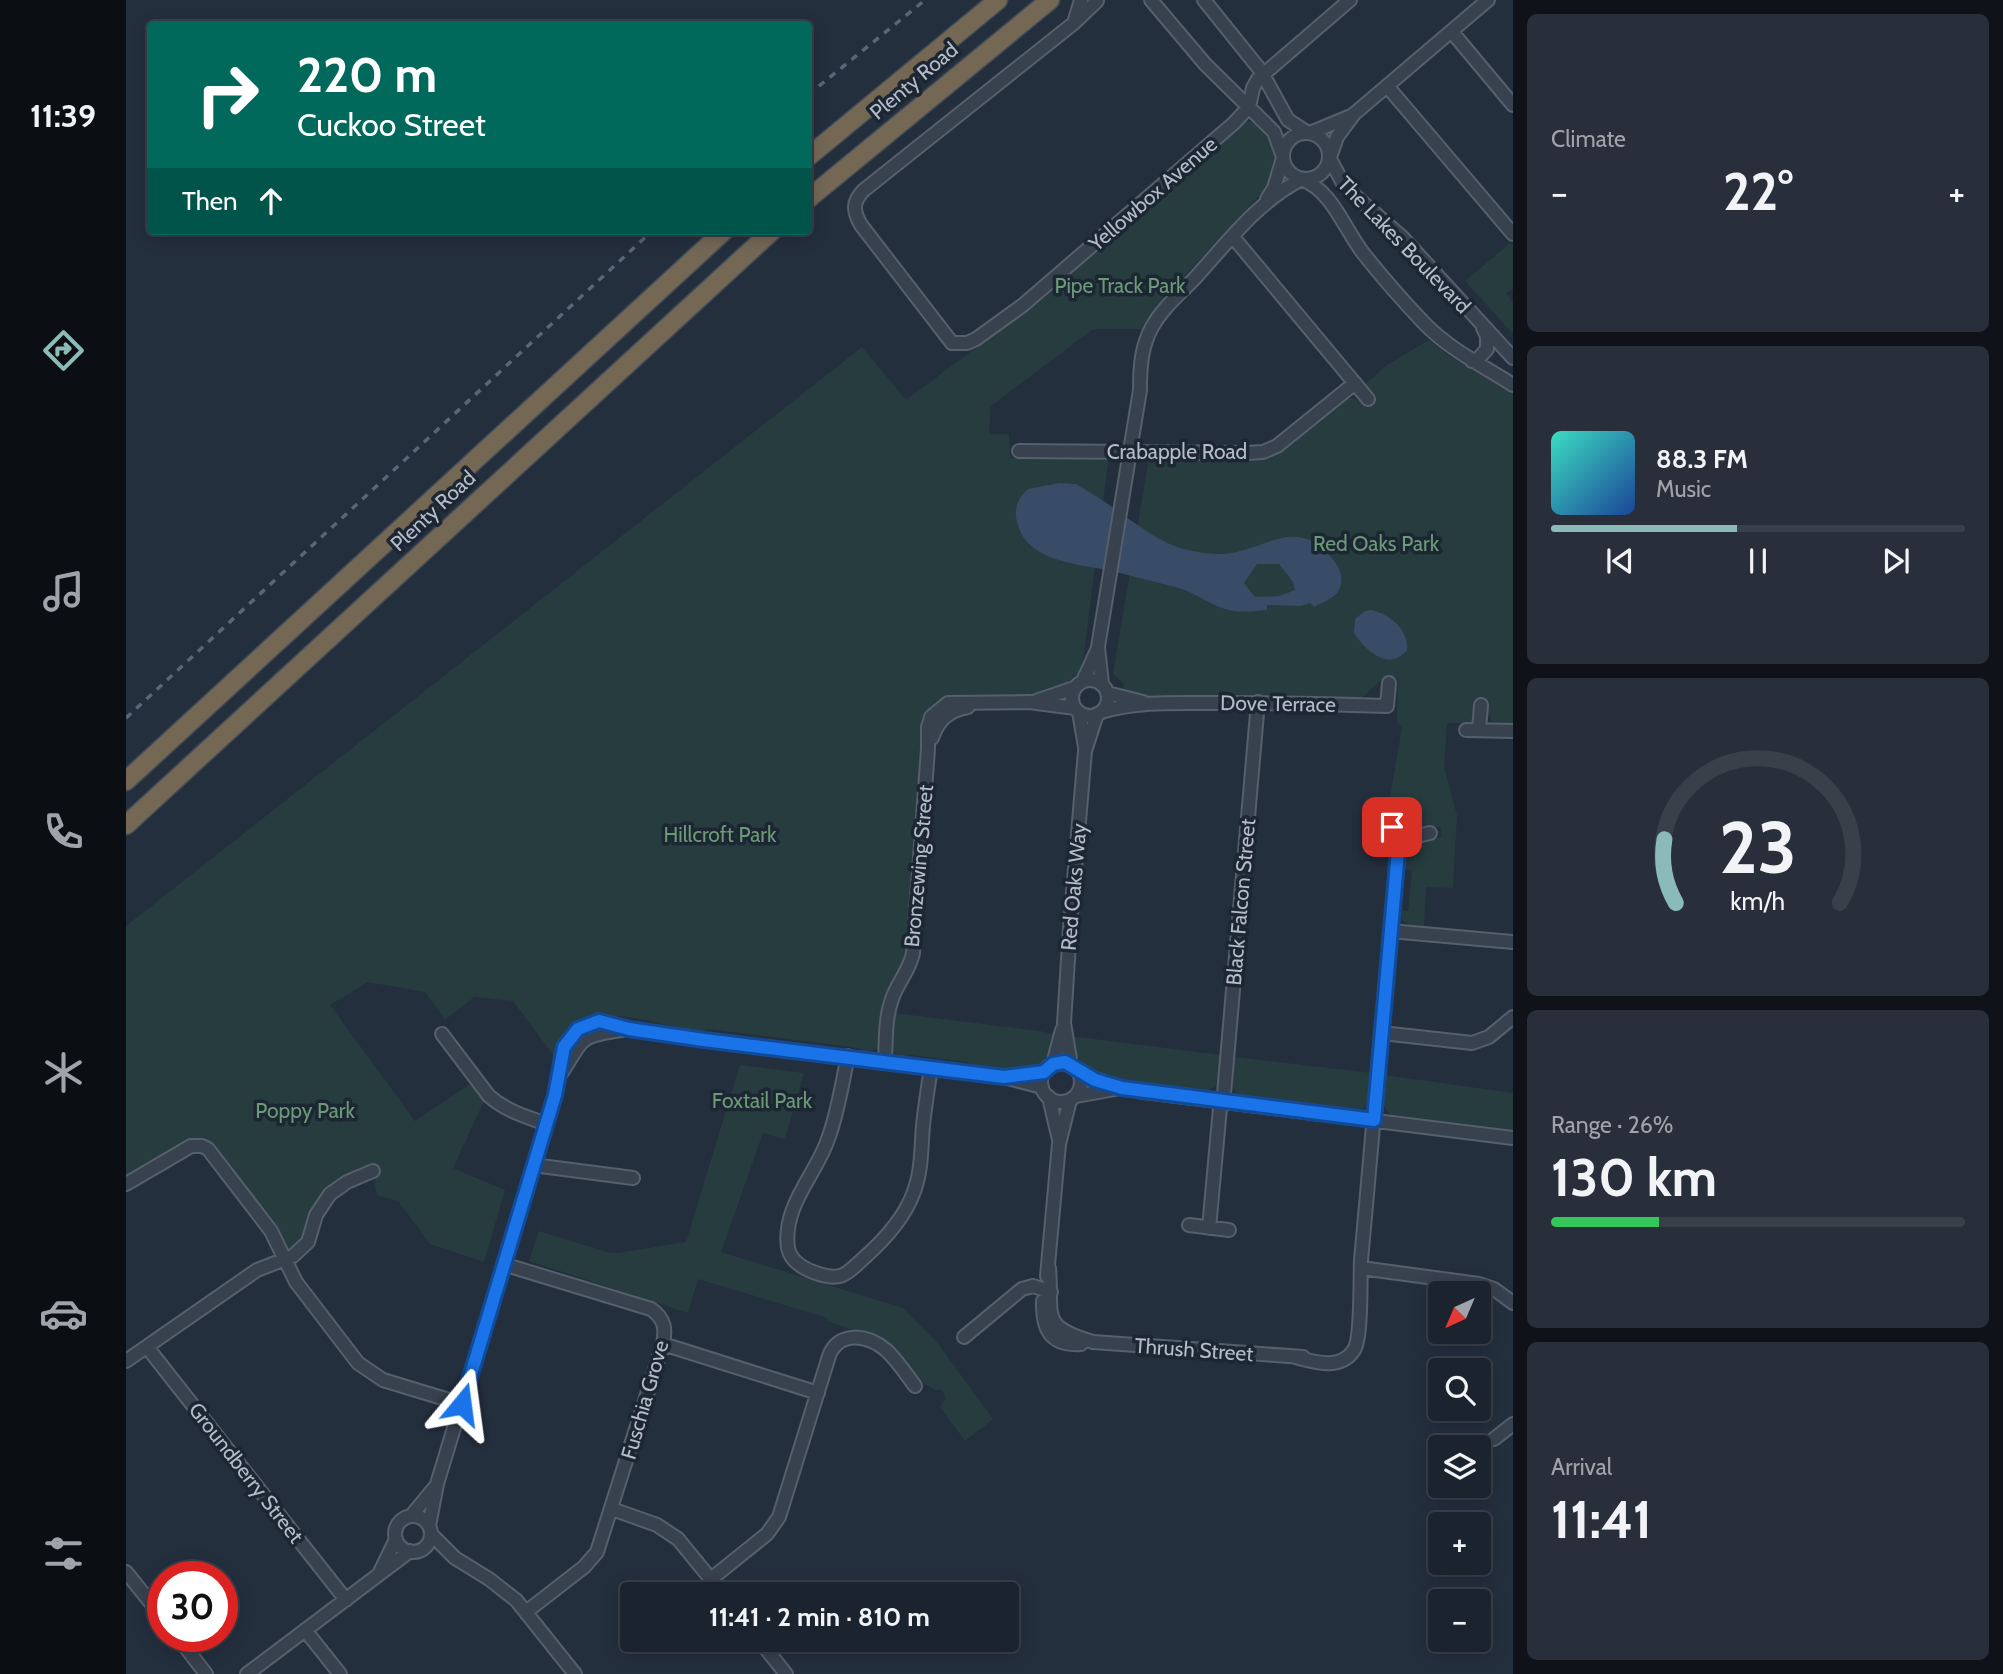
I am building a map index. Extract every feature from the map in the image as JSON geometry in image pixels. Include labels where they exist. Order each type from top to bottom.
[{"type":"highway","name":"Plenty Road","points":[[812,154],[998,0]]},
{"type":"highway","name":"Plenty Road","points":[[812,196],[1050,0]]},
{"type":"highway","name":"Plenty Road","points":[[126,781],[720,235]]},
{"type":"highway","name":"Plenty Road","points":[[126,825],[768,235]]},
{"type":"street","points":[[1074,23],[1080,0]]},
{"type":"street","points":[[1151,0],[1205,64],[1274,132],[1289,172],[1302,179]]},
{"type":"street","points":[[1204,0],[1263,75],[1288,120],[1322,139],[1329,150],[1330,158]]},
{"type":"street","points":[[1249,107],[1255,82],[1350,0]]},
{"type":"street","points":[[1077,710],[1072,699],[1098,647],[1139,390],[1154,341],[1182,292],[1280,191],[1302,179],[1317,177],[1324,172],[1337,137],[1354,114],[1488,0]]},
{"type":"street","points":[[1074,23],[1097,1]]},
{"type":"street","name":"Yellowbox Avenue","points":[[1074,23],[856,199],[855,207],[861,225],[952,343],[967,343],[996,326],[1046,287],[1249,107]]},
{"type":"street","points":[[1452,32],[1513,105]]},
{"type":"street","points":[[1387,86],[1513,234]]},
{"type":"street","points":[[1261,208],[1274,188],[1284,149],[1293,137],[1354,114]]},
{"type":"street","name":"The Lakes Boulevard","points":[[1330,158],[1345,187],[1402,237],[1513,358]]},
{"type":"street","name":"The Lakes Boulevard","points":[[1302,179],[1314,184],[1327,196],[1366,257],[1424,323],[1456,351],[1513,385]]},
{"type":"street","points":[[1233,237],[1368,399]]},
{"type":"street","points":[[1472,360],[1479,358],[1487,349],[1487,336],[1481,325]]},
{"type":"street","name":"Crabapple Road","points":[[1019,451],[1263,452],[1282,442],[1355,383]]},
{"type":"street","points":[[1029,702],[1077,710],[1085,715],[1099,713],[1107,704],[1098,647]]},
{"type":"street","points":[[1029,702],[1093,680],[1105,689]]},
{"type":"street","name":"Dove Terrace","points":[[1099,713],[1147,703],[1258,702],[1387,706],[1388,683]]},
{"type":"street","name":"Dove Terrace","points":[[1105,689],[1147,703]]},
{"type":"street","name":"Bronzewing Street","points":[[885,1061],[890,1005],[908,972],[913,953],[929,749],[928,727],[931,717],[950,707],[1029,702]]},
{"type":"street","name":"Black Falcon Street","points":[[1209,1228],[1224,1094],[1258,702]]},
{"type":"street","points":[[1481,705],[1473,730],[1513,732]]},
{"type":"street","name":"Red Oaks Way","points":[[1048,1068],[1064,1023],[1085,751],[1077,710]]},
{"type":"street","name":"Red Oaks Way","points":[[1085,751],[1099,713]]},
{"type":"street","points":[[1392,827],[1399,840],[1430,834]]},
{"type":"street","name":"Thrush Street","points":[[1046,1292],[1056,1325],[1068,1335],[1093,1342],[1295,1357],[1329,1364],[1349,1357],[1357,1345],[1359,1334],[1361,1268],[1399,840]]},
{"type":"street","points":[[1390,931],[1513,942]]},
{"type":"street","points":[[1382,1033],[1472,1043],[1489,1037],[1513,1017]]},
{"type":"street","name":"Red Oaks Way","points":[[1064,1023],[1075,1068]]},
{"type":"street","points":[[247,1674],[378,1575],[429,1542],[438,1484],[503,1264],[559,1077],[581,1034],[629,1029],[1004,1077],[1045,1092],[1059,1102],[1102,1090],[1122,1088]]},
{"type":"street","points":[[442,1032],[499,1105],[546,1124]]},
{"type":"street","points":[[848,1056],[830,1134],[816,1167],[797,1198],[788,1239],[791,1256],[800,1265],[831,1278],[845,1275],[880,1243],[913,1196],[921,1164],[931,1068]]},
{"type":"street","points":[[1004,1077],[1065,1062],[1095,1080],[1122,1088],[1513,1138]]},
{"type":"street","points":[[1048,1068],[1045,1092],[1059,1143]]},
{"type":"street","points":[[964,1337],[1002,1307],[1021,1298],[1046,1292],[1059,1143],[1073,1098],[1081,1084],[1075,1068]]},
{"type":"street","points":[[126,1184],[183,1149],[202,1146],[217,1158],[271,1231],[296,1282],[366,1370],[383,1380],[462,1404]]},
{"type":"street","points":[[533,1165],[633,1178]]},
{"type":"street","points":[[126,1361],[257,1270],[293,1256],[308,1242],[316,1215],[330,1194],[346,1182],[373,1171]]},
{"type":"street","points":[[1189,1225],[1229,1230]]},
{"type":"street","name":"Fuschia Grove","points":[[503,1264],[651,1309],[665,1327],[663,1344],[601,1542],[592,1560],[526,1612]]},
{"type":"street","points":[[1361,1268],[1479,1284],[1494,1289],[1513,1303]]},
{"type":"street","points":[[711,1579],[774,1526],[783,1506],[831,1350],[842,1340],[853,1336],[879,1345],[915,1386]]},
{"type":"street","points":[[663,1344],[818,1393]]},
{"type":"street","name":"Groundberry Street","points":[[147,1346],[346,1600]]},
{"type":"street","points":[[1494,1439],[1513,1424]]},
{"type":"street","points":[[378,1575],[396,1539],[398,1524],[411,1516],[438,1484]]},
{"type":"street","points":[[612,1509],[667,1531],[686,1547],[713,1582]]},
{"type":"street","points":[[411,1516],[422,1518],[455,1559],[504,1590],[526,1612],[575,1674]]},
{"type":"street","points":[[396,1539],[402,1547],[455,1559]]},
{"type":"street","points":[[126,1572],[147,1598]]},
{"type":"street","points":[[305,1630],[340,1674]]},
{"type":"street","points":[[189,1652],[206,1674]]},
{"type":"street","points":[[769,1652],[786,1674]]},
{"type":"green space","name":"Hillcroft Park","points":[[1249,121],[1259,124],[1272,145],[1275,158],[1271,183],[1157,305],[1142,329],[1093,329],[991,406],[989,434],[1009,434],[1010,458],[1109,455],[1082,669],[1054,690],[1019,698],[945,699],[937,703],[927,715],[907,955],[879,1048],[866,1053],[858,1048],[708,1029],[692,1031],[640,1019],[605,1016],[589,1019],[575,1026],[563,1038],[554,1056],[513,1001],[474,997],[445,1020],[425,992],[368,982],[330,1005],[415,1121],[472,1083],[485,1099],[453,1168],[505,1190],[484,1262],[430,1244],[399,1202],[377,1195],[374,1185],[377,1176],[370,1167],[325,1192],[313,1209],[303,1240],[292,1250],[287,1249],[274,1225],[217,1149],[208,1143],[194,1140],[183,1143],[126,1178],[126,926],[862,347],[906,400],[1038,301],[1241,124]]},
{"type":"green space","points":[[1510,243],[1513,245],[1513,289],[1506,293],[1513,303],[1513,334],[1465,281]]},
{"type":"green space","name":"Red Oaks Park","points":[[1429,340],[1451,357],[1513,392],[1513,726],[1491,720],[1487,706],[1471,723],[1447,723],[1444,767],[1457,815],[1453,888],[1426,887],[1424,927],[1402,920],[1399,910],[1408,911],[1412,870],[1403,869],[1404,859],[1409,846],[1414,843],[1442,837],[1440,827],[1404,830],[1387,814],[1402,728],[1397,722],[1398,678],[1384,678],[1360,699],[1139,697],[1122,691],[1124,684],[1113,674],[1149,457],[1248,459],[1345,398],[1365,403],[1364,385],[1387,365]]},
{"type":"green space","points":[[894,1013],[1057,1035],[1049,1056],[1042,1063],[1024,1071],[992,1070],[973,1067],[968,1062],[910,1055],[903,1058],[892,1048]]},
{"type":"green space","points":[[1070,1036],[1221,1055],[1219,1078],[1213,1087],[1202,1092],[1122,1083],[1087,1067],[1075,1054]]},
{"type":"green space","points":[[1234,1057],[1372,1073],[1370,1099],[1363,1109],[1352,1111],[1241,1097],[1232,1084]]},
{"type":"green space","name":"Foxtail Park","points":[[740,1065],[804,1073],[785,1139],[763,1133],[721,1252],[903,1308],[936,1341],[993,1419],[965,1441],[940,1407],[945,1400],[944,1393],[939,1388],[938,1391],[923,1383],[886,1341],[827,1321],[828,1318],[698,1279],[688,1313],[529,1261],[539,1231],[618,1253],[686,1242]]},
{"type":"green space","points":[[1384,1075],[1513,1093],[1513,1132],[1390,1115],[1383,1104]]},
{"type":"water","points":[[1059,483],[1076,484],[1171,545],[1194,551],[1225,554],[1283,538],[1306,539],[1317,544],[1335,561],[1341,576],[1340,588],[1331,598],[1314,607],[1310,603],[1301,606],[1267,605],[1267,610],[1248,612],[1222,608],[1182,589],[1068,563],[1040,552],[1029,544],[1021,532],[1016,509],[1020,498],[1028,489]],"holes":[[[1257,564],[1279,564],[1293,582],[1295,590],[1280,596],[1255,597],[1244,583]]]},
{"type":"water","points":[[1371,610],[1391,619],[1405,636],[1407,650],[1400,656],[1385,659],[1378,656],[1354,633],[1355,619]]},
{"type":"railway","points":[[812,92],[925,0]]},
{"type":"railway","points":[[126,718],[648,235]]},
{"type":"route","points":[[462,1404],[555,1095],[564,1047],[578,1029],[591,1022],[604,1021],[629,1029],[704,1040],[1004,1077],[1044,1072],[1053,1064],[1065,1062],[1095,1080],[1122,1088],[1374,1120],[1399,840],[1392,827]]},
{"type":"park label","name":"Pipe Track Park","points":[[1120,286]]},
{"type":"park label","name":"Poppy Park","points":[[305,1111]]}]
